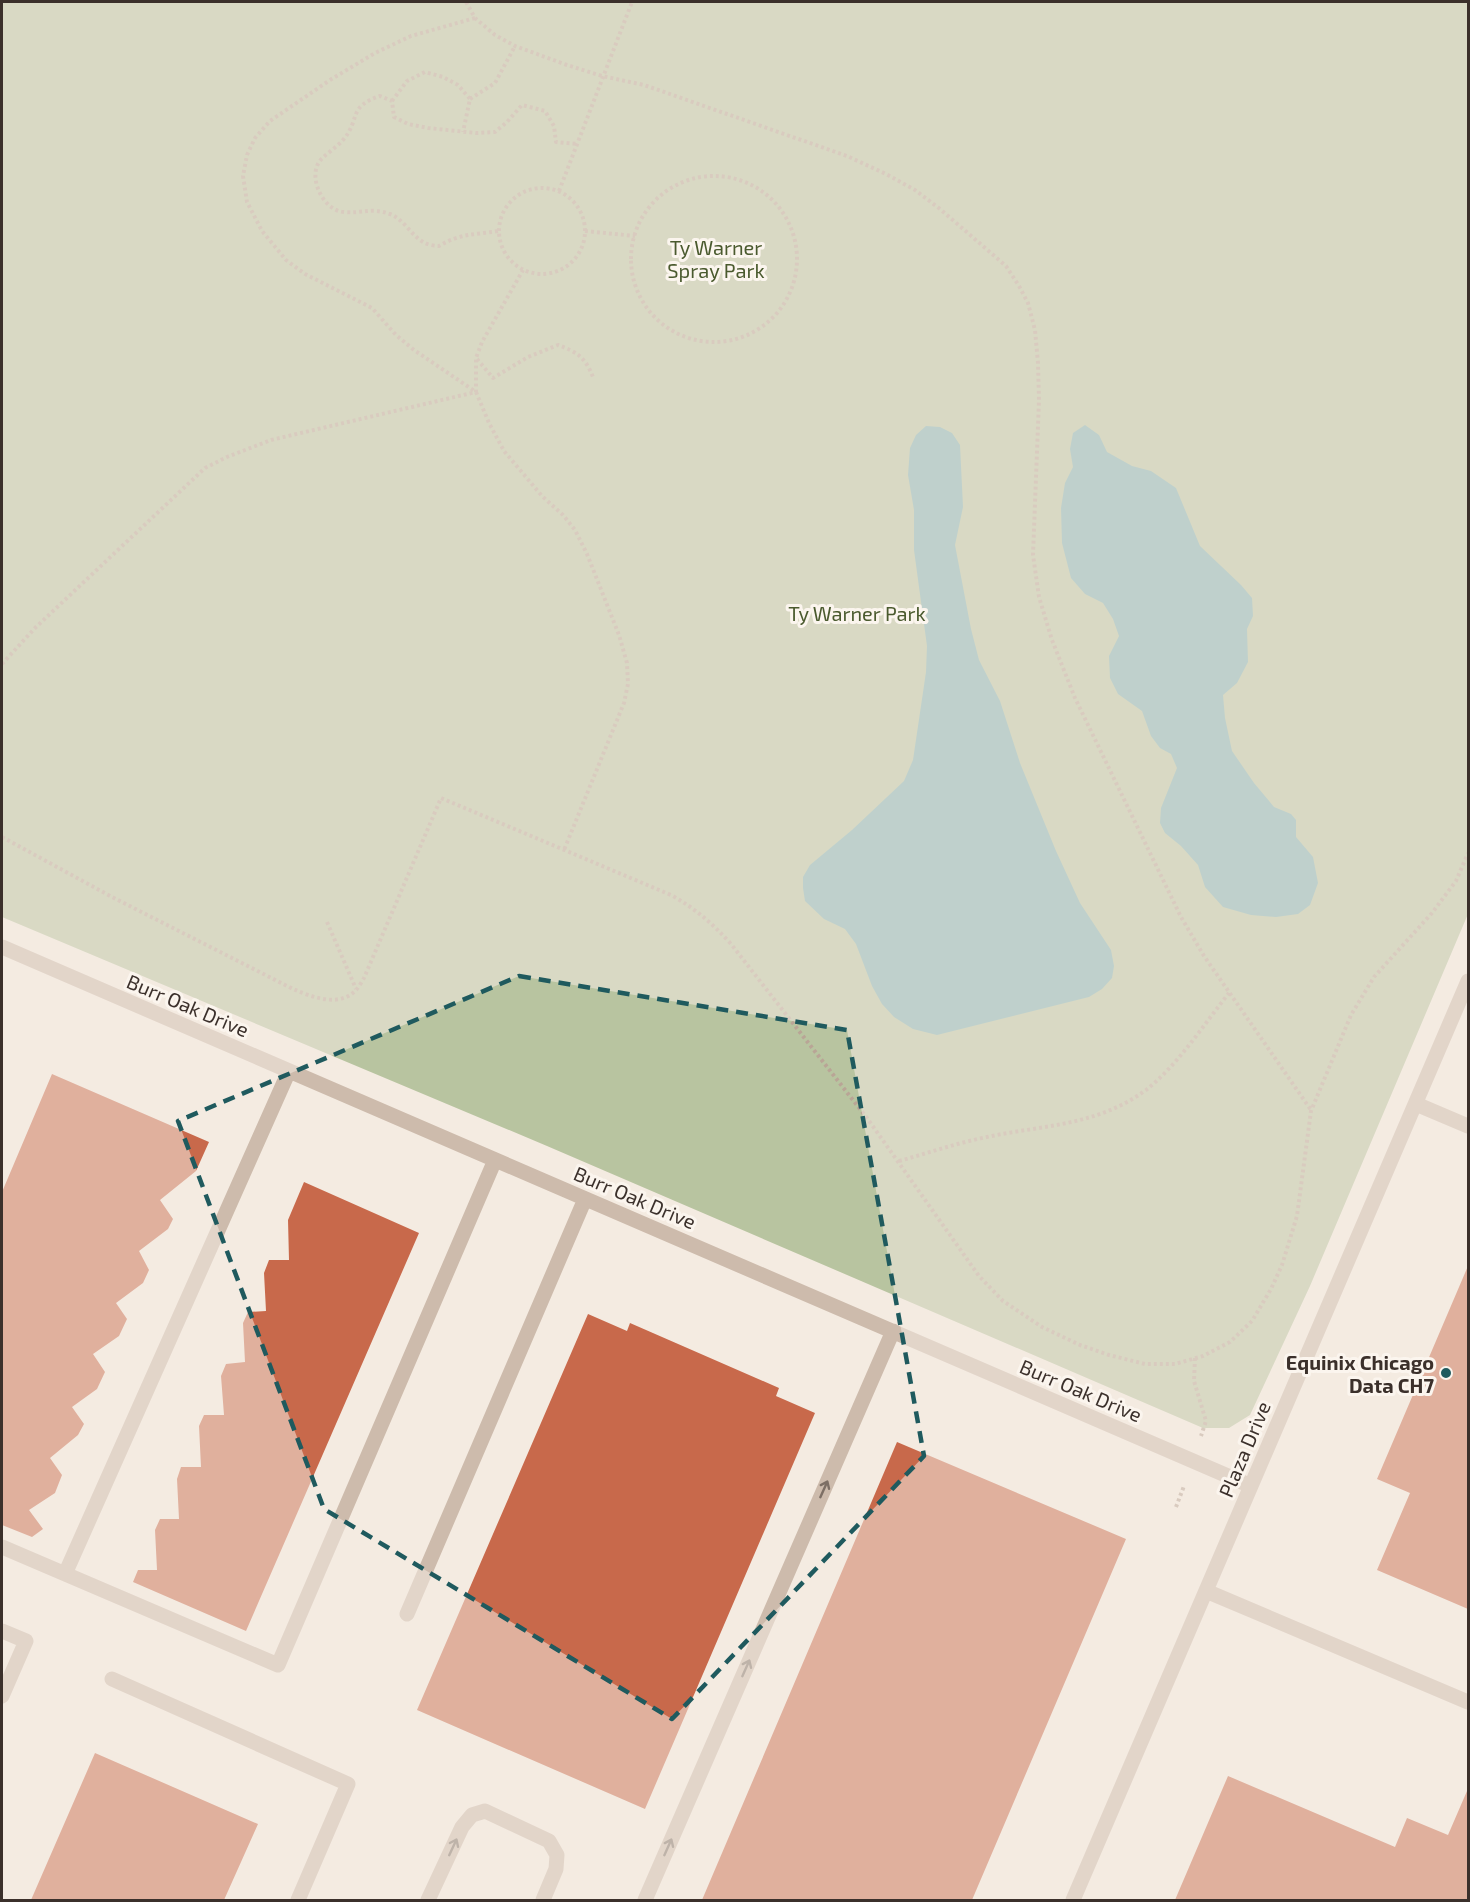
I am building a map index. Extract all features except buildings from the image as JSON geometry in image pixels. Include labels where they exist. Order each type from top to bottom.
[{"type":"street","name":"Burr Oak Drive","points":[[2,947],[1251,1486]]},
{"type":"street","name":"Plaza Drive","points":[[1073,1900],[1468,981]]},
{"type":"street","points":[[65,1574],[289,1071]]},
{"type":"street","points":[[1416,1104],[1468,1126]]},
{"type":"street","points":[[2,1547],[278,1665],[495,1160]]},
{"type":"street","points":[[407,1614],[585,1199]]},
{"type":"street","points":[[645,1900],[893,1331]]},
{"type":"street","points":[[1206,1591],[1468,1702]]},
{"type":"street","points":[[2,1631],[26,1641],[2,1696]]},
{"type":"street","points":[[112,1679],[348,1785],[298,1900]]},
{"type":"street","points":[[428,1900],[462,1827],[472,1815],[485,1812],[549,1841],[557,1855],[556,1869],[543,1900]]},
{"type":"path","points":[[466,2],[475,18],[495,35],[515,46],[602,76],[644,85],[847,156],[886,174],[915,190],[940,209],[1006,266],[1028,303],[1035,330],[1039,400],[1033,555],[1039,597],[1052,640],[1075,698],[1181,917],[1204,956],[1311,1111]]},
{"type":"path","points":[[559,191],[632,2]]},
{"type":"path","points":[[475,18],[411,36],[375,53],[330,80],[270,121],[255,138],[247,155],[243,176],[247,202],[262,231],[286,260],[305,274],[372,308],[396,335],[414,350],[476,392]]},
{"type":"path","points":[[463,132],[470,99],[495,83],[515,46]]},
{"type":"path","points":[[470,99],[458,85],[443,77],[425,72],[407,81],[392,101],[394,117],[408,124],[463,132],[495,132],[522,105],[545,111],[554,126],[556,142],[577,144]]},
{"type":"path","points":[[392,101],[380,96],[366,101],[358,108],[345,138],[334,151],[319,161],[315,175],[323,200],[342,213],[380,210],[395,216],[425,243],[439,246],[453,238],[498,231]]},
{"type":"path","points":[[713,175],[742,180],[766,193],[785,215],[796,241],[798,270],[789,298],[773,319],[743,337],[726,342],[700,341],[675,333],[654,317],[640,296],[632,271],[632,245],[635,236],[642,218],[660,195],[685,180],[713,175]]},
{"type":"path","points":[[537,187],[559,191],[574,201],[581,212],[585,231],[584,240],[575,259],[560,270],[541,274],[523,270],[507,257],[500,243],[498,231],[507,204],[524,191],[537,187]]},
{"type":"path","points":[[585,231],[635,236]]},
{"type":"path","points":[[523,270],[482,342],[476,358],[476,392],[504,451],[542,496],[563,514],[575,530],[620,635],[627,663],[628,684],[624,702],[564,850]]},
{"type":"path","points":[[476,358],[493,378],[528,357],[558,345],[575,351],[587,364],[592,377]]},
{"type":"path","points":[[2,664],[35,628],[205,468],[271,440],[476,392]]},
{"type":"path","points":[[2,837],[112,897],[301,992],[327,1000],[345,998],[356,990],[364,978],[441,798],[671,896],[688,904],[707,918],[731,944],[867,1118],[979,1276],[1003,1301],[1042,1327],[1080,1345],[1145,1364],[1175,1364],[1203,1356],[1230,1342],[1252,1321],[1282,1265],[1297,1216],[1311,1111],[1351,1015],[1374,977],[1432,913],[1456,881],[1468,852]]},
{"type":"path","points":[[327,922],[356,990]]},
{"type":"path","points":[[898,1161],[986,1137],[1066,1125],[1124,1105],[1148,1088],[1177,1059],[1229,993]]},
{"type":"highlighted area","points":[[519,976],[847,1030],[924,1456],[672,1719],[324,1509],[178,1121]]},
{"type":"green space","name":"Ty Warner Park","points":[[2,2],[1468,2],[1468,914],[1310,1286],[1250,1415],[1229,1428],[1203,1428],[547,1146],[2,917]]},
{"type":"water","points":[[1085,425],[1099,435],[1107,452],[1132,466],[1151,471],[1176,488],[1200,546],[1252,598],[1253,616],[1247,629],[1248,662],[1237,683],[1223,695],[1225,718],[1232,751],[1274,807],[1291,814],[1296,820],[1296,837],[1313,857],[1318,883],[1310,905],[1298,914],[1276,917],[1251,915],[1223,907],[1205,887],[1198,865],[1181,846],[1165,833],[1160,823],[1161,808],[1177,768],[1171,754],[1160,748],[1151,736],[1142,711],[1118,694],[1110,678],[1109,656],[1119,636],[1113,619],[1103,603],[1085,594],[1071,578],[1062,543],[1061,508],[1065,483],[1073,467],[1070,449],[1073,433]]},
{"type":"water","points":[[926,426],[940,427],[952,433],[960,445],[963,507],[955,545],[979,660],[1000,701],[1020,763],[1056,851],[1080,903],[1111,950],[1114,966],[1112,978],[1102,989],[1089,997],[937,1035],[913,1029],[894,1017],[882,1004],[872,986],[856,944],[845,929],[824,919],[805,901],[803,888],[803,877],[810,865],[852,830],[904,781],[913,760],[926,672],[927,646],[914,550],[914,510],[908,475],[910,448],[916,435]]},
{"type":"place","name":"Equinix Chicago Data CH7","points":[[1446,1373]]},
{"type":"park label","name":"Ty Warner Spray Park","points":[[716,258]]}]
